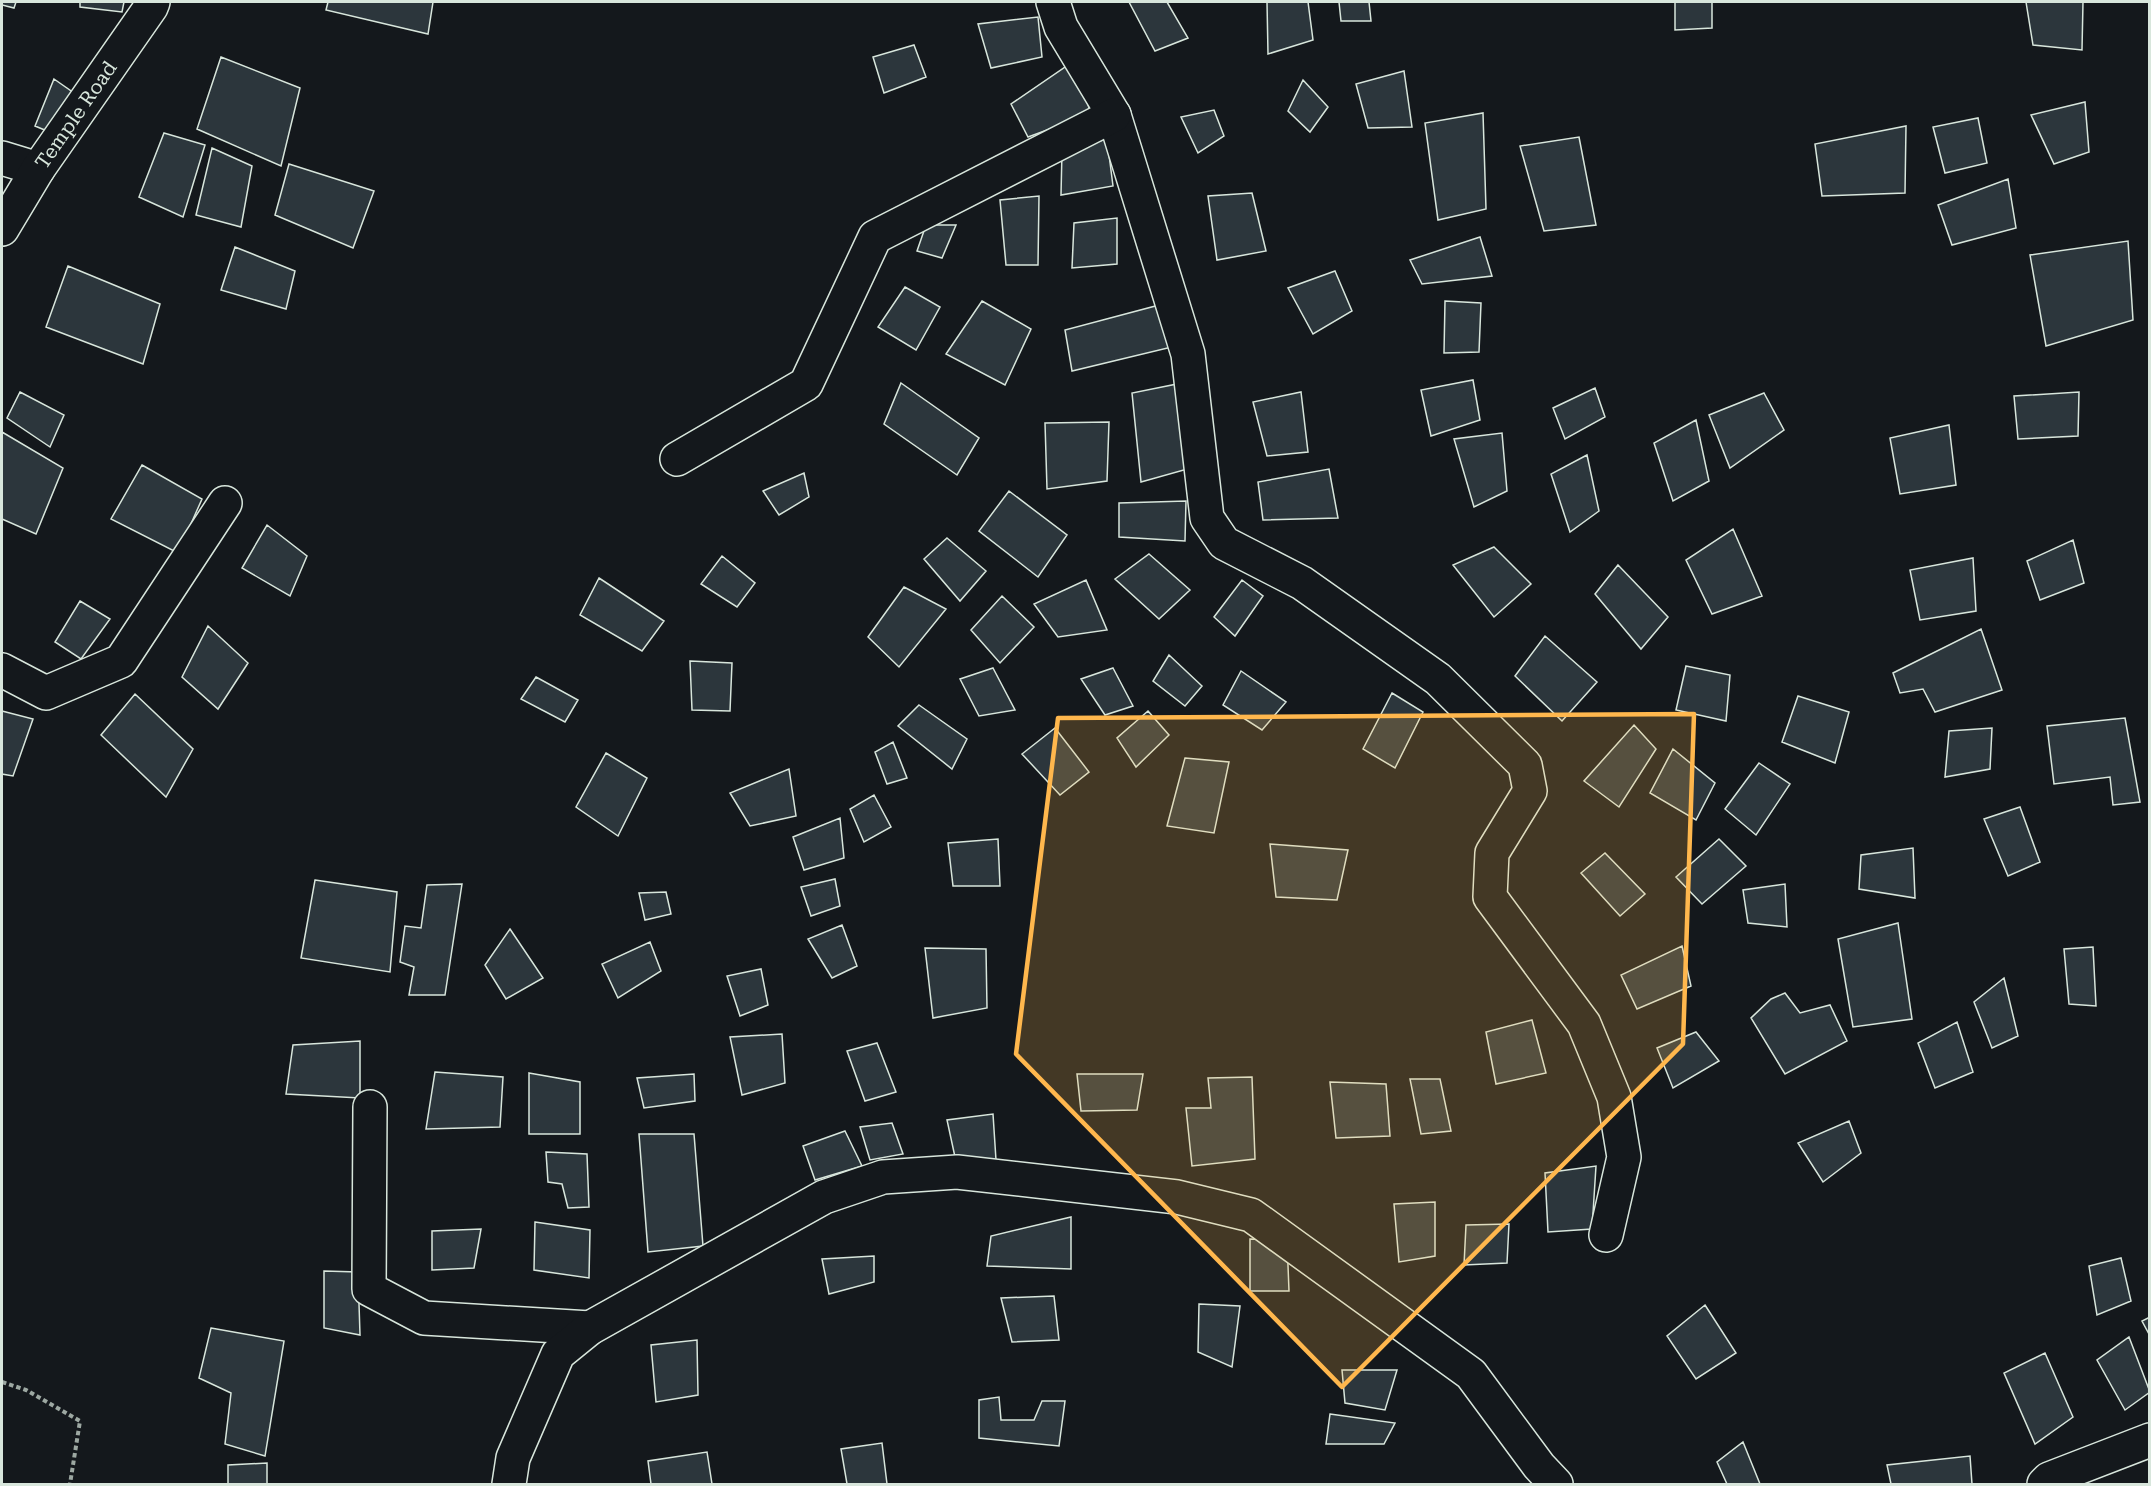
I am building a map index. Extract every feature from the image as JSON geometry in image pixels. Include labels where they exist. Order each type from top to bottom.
[{"type":"street","name":"Temple Road","points":[[2,229],[38,169],[153,2]]},
{"type":"street","points":[[1053,2],[1061,27],[1114,114],[1188,354],[1207,518],[1224,543],[1302,583],[1438,679],[1525,765],[1530,791],[1491,853],[1490,897],[1584,1024],[1614,1097],[1624,1157],[1606,1235]]},
{"type":"street","points":[[677,459],[806,384],[875,237],[1114,114]]},
{"type":"street","points":[[2,158],[38,169]]},
{"type":"street","points":[[2,670],[46,693],[121,661],[225,503]]},
{"type":"street","points":[[370,1107],[369,1289],[423,1318],[590,1328]]},
{"type":"street","points":[[509,1485],[513,1458],[558,1354],[590,1328],[824,1197],[883,1177],[957,1172],[1177,1197],[1251,1215],[1471,1374],[1539,1466],[1556,1485]]},
{"type":"street","points":[[2044,1485],[2049,1479],[2150,1440]]},
{"type":"path","points":[[2,1382],[26,1390],[80,1421],[70,1485]]},
{"type":"highlighted area","points":[[1694,714],[1683,1044],[1342,1387],[1016,1054],[1058,718]]},
{"type":"building","points":[[2,2],[16,2],[14,8],[2,5]]},
{"type":"building","points":[[80,2],[124,2],[122,12],[80,7]]},
{"type":"building","points":[[328,2],[433,2],[428,34],[326,10]]},
{"type":"building","points":[[1129,2],[1167,2],[1188,38],[1155,51]]},
{"type":"building","points":[[1267,2],[1308,2],[1313,40],[1268,54]]},
{"type":"building","points":[[1339,2],[1369,2],[1371,21],[1341,21]]},
{"type":"building","points":[[1675,2],[1712,2],[1712,28],[1675,30]]},
{"type":"building","points":[[2026,2],[2083,2],[2082,50],[2033,45]]},
{"type":"building","points":[[1038,17],[1042,57],[991,68],[978,24]]},
{"type":"building","points":[[914,45],[926,77],[884,93],[873,57]]},
{"type":"building","points":[[221,57],[300,88],[281,166],[197,129]]},
{"type":"building","points":[[1074,61],[1091,114],[1028,137],[1011,104]]},
{"type":"building","points":[[1404,71],[1412,127],[1368,128],[1356,84]]},
{"type":"building","points":[[54,79],[74,93],[52,133],[35,126]]},
{"type":"building","points":[[1303,80],[1328,107],[1310,132],[1288,111]]},
{"type":"building","points":[[2085,102],[2089,152],[2054,164],[2031,115]]},
{"type":"building","points":[[1214,110],[1224,136],[1198,153],[1181,117]]},
{"type":"building","points":[[1483,113],[1486,209],[1438,220],[1425,123]]},
{"type":"building","points":[[1978,118],[1987,163],[1945,173],[1933,127]]},
{"type":"building","points":[[1906,126],[1905,193],[1822,196],[1815,144]]},
{"type":"building","points":[[164,133],[205,145],[183,217],[139,197]]},
{"type":"building","points":[[1579,137],[1596,225],[1544,231],[1520,146]]},
{"type":"building","points":[[1107,139],[1113,186],[1061,195],[1062,151]]},
{"type":"building","points":[[212,148],[252,166],[241,227],[196,215]]},
{"type":"building","points":[[289,164],[374,191],[353,248],[275,215]]},
{"type":"building","points":[[2008,179],[2016,228],[1952,245],[1938,205]]},
{"type":"building","points":[[1252,193],[1266,251],[1217,260],[1208,196]]},
{"type":"building","points":[[1039,196],[1038,265],[1006,265],[1000,200]]},
{"type":"building","points":[[1117,218],[1117,264],[1072,268],[1074,223]]},
{"type":"building","points":[[926,225],[956,225],[942,258],[917,251]]},
{"type":"building","points":[[1480,237],[1492,276],[1422,284],[1410,260]]},
{"type":"building","points":[[2128,241],[2133,320],[2046,346],[2030,255]]},
{"type":"building","points":[[235,247],[295,271],[286,309],[221,290]]},
{"type":"building","points":[[68,266],[160,304],[143,364],[46,327]]},
{"type":"building","points":[[1335,271],[1352,311],[1313,334],[1288,288]]},
{"type":"building","points":[[905,287],[940,307],[916,350],[878,327]]},
{"type":"building","points":[[982,301],[1031,329],[1005,385],[946,354]]},
{"type":"building","points":[[1445,301],[1481,303],[1479,352],[1444,353]]},
{"type":"building","points":[[1163,304],[1176,346],[1072,371],[1065,330]]},
{"type":"building","points":[[1473,380],[1480,420],[1431,436],[1421,390]]},
{"type":"building","points":[[901,383],[979,438],[957,475],[884,424]]},
{"type":"building","points":[[1182,383],[1191,468],[1141,482],[1132,393]]},
{"type":"building","points":[[1595,388],[1605,417],[1565,439],[1553,408]]},
{"type":"building","points":[[20,392],[64,415],[50,447],[7,418]]},
{"type":"building","points":[[1301,392],[1308,452],[1267,456],[1253,402]]},
{"type":"building","points":[[2079,392],[2078,436],[2018,439],[2014,396]]},
{"type":"building","points":[[1764,393],[1784,430],[1730,468],[1709,415]]},
{"type":"building","points":[[1696,420],[1709,481],[1673,501],[1654,443]]},
{"type":"building","points":[[1109,422],[1107,481],[1047,489],[1045,423]]},
{"type":"building","points":[[1949,425],[1956,485],[1900,494],[1890,438]]},
{"type":"building","points":[[2,432],[63,468],[36,534],[2,519]]},
{"type":"building","points":[[1502,433],[1507,491],[1474,507],[1454,439]]},
{"type":"building","points":[[1587,455],[1599,511],[1570,532],[1551,474]]},
{"type":"building","points":[[142,465],[202,499],[178,553],[111,519]]},
{"type":"building","points":[[1329,469],[1338,518],[1263,520],[1258,482]]},
{"type":"building","points":[[804,473],[809,497],[779,515],[763,491]]},
{"type":"building","points":[[1009,491],[1067,535],[1038,577],[979,531]]},
{"type":"building","points":[[1186,501],[1185,541],[1119,537],[1119,503]]},
{"type":"building","points":[[267,525],[307,556],[290,596],[242,568]]},
{"type":"building","points":[[1733,529],[1762,596],[1712,614],[1686,560]]},
{"type":"building","points":[[947,538],[986,571],[960,601],[924,559]]},
{"type":"building","points":[[2073,540],[2084,583],[2040,600],[2027,561]]},
{"type":"building","points":[[1494,547],[1531,584],[1494,617],[1453,565]]},
{"type":"building","points":[[1149,554],[1190,590],[1159,619],[1115,579]]},
{"type":"building","points":[[722,556],[755,583],[737,607],[701,584]]},
{"type":"building","points":[[1973,558],[1976,611],[1920,620],[1910,570]]},
{"type":"building","points":[[1618,565],[1668,617],[1641,649],[1595,594]]},
{"type":"building","points":[[599,578],[664,621],[642,651],[580,615]]},
{"type":"building","points":[[1086,580],[1107,630],[1058,637],[1034,604]]},
{"type":"building","points":[[1242,580],[1263,596],[1235,636],[1214,617]]},
{"type":"building","points":[[904,587],[946,609],[899,667],[868,637]]},
{"type":"building","points":[[1002,596],[1034,627],[1000,663],[971,630]]},
{"type":"building","points":[[80,601],[110,619],[81,659],[55,642]]},
{"type":"building","points":[[208,626],[248,663],[218,709],[182,677]]},
{"type":"building","points":[[1981,629],[2002,690],[1935,712],[1923,689],[1900,693],[1893,673]]},
{"type":"building","points":[[1545,636],[1597,682],[1562,721],[1515,676]]},
{"type":"building","points":[[1169,655],[1202,686],[1185,706],[1153,681]]},
{"type":"building","points":[[690,661],[732,663],[730,711],[692,710]]},
{"type":"building","points":[[1686,666],[1730,675],[1726,721],[1676,710]]},
{"type":"building","points":[[993,668],[1015,710],[979,716],[960,679]]},
{"type":"building","points":[[1113,668],[1133,706],[1105,715],[1081,679]]},
{"type":"building","points":[[1241,671],[1286,702],[1262,730],[1223,705]]},
{"type":"building","points":[[536,677],[578,700],[565,722],[521,699]]},
{"type":"building","points":[[1392,693],[1423,712],[1395,768],[1363,749]]},
{"type":"building","points":[[135,694],[193,749],[166,797],[101,735]]},
{"type":"building","points":[[1798,696],[1849,712],[1835,763],[1782,742]]},
{"type":"building","points":[[919,705],[967,739],[952,769],[898,726]]},
{"type":"building","points":[[2,711],[33,719],[13,776],[2,774]]},
{"type":"building","points":[[1148,711],[1169,735],[1136,767],[1117,738]]},
{"type":"building","points":[[2125,718],[2140,802],[2113,805],[2110,777],[2054,784],[2047,726]]},
{"type":"building","points":[[1634,725],[1656,749],[1619,807],[1584,781]]},
{"type":"building","points":[[1055,728],[1089,772],[1060,795],[1022,754]]},
{"type":"building","points":[[1992,728],[1990,769],[1945,777],[1949,731]]},
{"type":"building","points":[[893,742],[907,778],[887,784],[875,752]]},
{"type":"building","points":[[1673,749],[1715,783],[1696,820],[1650,793]]},
{"type":"building","points":[[606,753],[647,778],[618,836],[576,807]]},
{"type":"building","points":[[1185,758],[1229,762],[1214,833],[1167,826]]},
{"type":"building","points":[[1759,763],[1790,784],[1756,835],[1725,809]]},
{"type":"building","points":[[789,769],[796,816],[750,826],[730,793]]},
{"type":"building","points":[[874,795],[891,827],[864,842],[850,809]]},
{"type":"building","points":[[2020,807],[2040,862],[2008,876],[1984,819]]},
{"type":"building","points":[[840,818],[844,858],[804,870],[793,837]]},
{"type":"building","points":[[998,839],[1000,886],[953,886],[948,843]]},
{"type":"building","points":[[1719,839],[1746,866],[1702,904],[1676,877]]},
{"type":"building","points":[[1270,844],[1348,850],[1337,900],[1276,897]]},
{"type":"building","points":[[1913,848],[1915,898],[1859,889],[1861,855]]},
{"type":"building","points":[[1605,853],[1645,894],[1620,916],[1581,873]]},
{"type":"building","points":[[835,879],[840,906],[811,916],[801,887]]},
{"type":"building","points":[[315,880],[397,892],[390,972],[301,958]]},
{"type":"building","points":[[462,884],[445,995],[409,995],[414,967],[400,962],[405,926],[421,928],[427,885]]},
{"type":"building","points":[[1785,884],[1787,927],[1748,923],[1743,890]]},
{"type":"building","points":[[666,892],[671,914],[645,920],[639,893]]},
{"type":"building","points":[[1898,923],[1912,1019],[1853,1027],[1838,939]]},
{"type":"building","points":[[842,925],[857,966],[832,978],[808,939]]},
{"type":"building","points":[[510,929],[543,978],[506,999],[485,965]]},
{"type":"building","points":[[650,942],[661,971],[618,998],[602,964]]},
{"type":"building","points":[[1682,946],[1691,986],[1637,1009],[1621,975]]},
{"type":"building","points":[[2093,947],[2096,1006],[2069,1004],[2064,949]]},
{"type":"building","points":[[925,948],[986,949],[987,1008],[933,1018]]},
{"type":"building","points":[[761,969],[768,1005],[740,1016],[727,976]]},
{"type":"building","points":[[2004,978],[2018,1036],[1992,1048],[1974,1002]]},
{"type":"building","points":[[1785,993],[1800,1013],[1830,1005],[1847,1041],[1785,1074],[1751,1018],[1771,999]]},
{"type":"building","points":[[1532,1020],[1546,1073],[1496,1084],[1486,1032]]},
{"type":"building","points":[[1957,1022],[1973,1072],[1935,1088],[1918,1043]]},
{"type":"building","points":[[1696,1032],[1719,1061],[1673,1088],[1657,1048]]},
{"type":"building","points":[[782,1034],[785,1083],[742,1095],[730,1037]]},
{"type":"building","points":[[360,1041],[360,1098],[286,1094],[293,1045]]},
{"type":"building","points":[[877,1043],[896,1092],[865,1101],[847,1051]]},
{"type":"building","points":[[435,1072],[503,1077],[500,1127],[426,1129]]},
{"type":"building","points":[[529,1073],[580,1082],[580,1134],[529,1134]]},
{"type":"building","points":[[694,1074],[695,1101],[644,1108],[637,1078]]},
{"type":"building","points":[[1077,1074],[1143,1074],[1137,1110],[1081,1111]]},
{"type":"building","points":[[1252,1077],[1255,1159],[1192,1166],[1186,1108],[1211,1108],[1208,1078]]},
{"type":"building","points":[[1410,1079],[1440,1079],[1451,1131],[1421,1134]]},
{"type":"building","points":[[1330,1082],[1386,1084],[1390,1136],[1336,1138]]},
{"type":"building","points":[[993,1114],[996,1160],[955,1157],[947,1120]]},
{"type":"building","points":[[1849,1121],[1861,1153],[1823,1182],[1798,1143]]},
{"type":"building","points":[[892,1123],[903,1154],[870,1160],[860,1127]]},
{"type":"building","points":[[845,1131],[862,1166],[815,1180],[803,1146]]},
{"type":"building","points":[[639,1134],[694,1134],[703,1246],[648,1252]]},
{"type":"building","points":[[546,1152],[587,1154],[589,1207],[568,1208],[562,1184],[548,1182]]},
{"type":"building","points":[[1596,1166],[1592,1229],[1548,1232],[1545,1173]]},
{"type":"building","points":[[1435,1202],[1435,1256],[1399,1262],[1394,1204]]},
{"type":"building","points":[[1071,1217],[1071,1269],[987,1266],[991,1236]]},
{"type":"building","points":[[535,1222],[590,1230],[589,1278],[534,1270]]},
{"type":"building","points":[[1509,1224],[1507,1263],[1464,1265],[1466,1225]]},
{"type":"building","points":[[481,1229],[474,1268],[432,1270],[432,1231]]},
{"type":"building","points":[[1250,1239],[1287,1240],[1289,1291],[1250,1291]]},
{"type":"building","points":[[874,1256],[874,1282],[829,1294],[822,1259]]},
{"type":"building","points":[[2121,1258],[2131,1301],[2097,1315],[2089,1266]]},
{"type":"building","points":[[324,1271],[358,1272],[360,1335],[324,1328]]},
{"type":"building","points":[[1054,1296],[1059,1340],[1012,1342],[1001,1298]]},
{"type":"building","points":[[1199,1304],[1240,1306],[1232,1367],[1198,1352]]},
{"type":"building","points":[[1705,1305],[1736,1353],[1696,1379],[1667,1336]]},
{"type":"building","points":[[2150,1317],[2150,1336],[2142,1321]]},
{"type":"building","points":[[211,1328],[284,1341],[265,1456],[225,1444],[231,1393],[199,1378]]},
{"type":"building","points":[[2129,1337],[2150,1392],[2125,1410],[2097,1360]]},
{"type":"building","points":[[697,1340],[698,1395],[656,1402],[651,1345]]},
{"type":"building","points":[[2045,1353],[2073,1417],[2035,1444],[2004,1373]]},
{"type":"building","points":[[1342,1370],[1397,1370],[1385,1410],[1345,1403]]},
{"type":"building","points":[[999,1397],[1001,1420],[1034,1420],[1042,1401],[1065,1401],[1059,1446],[979,1438],[979,1400]]},
{"type":"building","points":[[1330,1414],[1395,1423],[1384,1444],[1326,1444]]},
{"type":"building","points":[[1743,1442],[1760,1484],[1727,1484],[1717,1462]]},
{"type":"building","points":[[882,1443],[887,1484],[847,1484],[841,1449]]},
{"type":"building","points":[[707,1452],[712,1484],[651,1484],[648,1461]]},
{"type":"building","points":[[1970,1456],[1972,1484],[1891,1484],[1887,1465]]},
{"type":"building","points":[[267,1463],[267,1484],[228,1484],[228,1465]]}]
